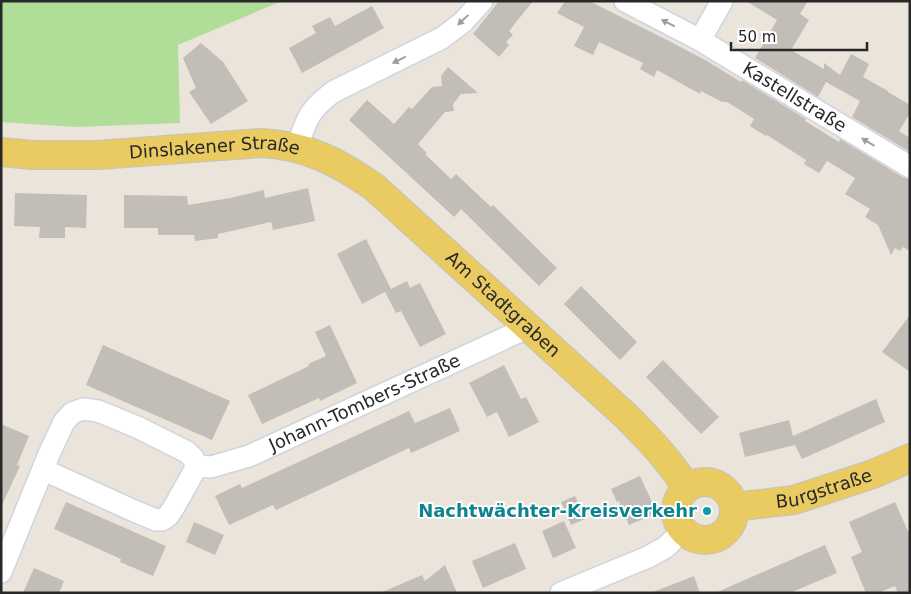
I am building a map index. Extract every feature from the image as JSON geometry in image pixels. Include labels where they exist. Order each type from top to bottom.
[{"type":"main road","name":"Dinslakener Straße","points":[[1,152],[33,155],[98,155],[245,143],[276,144],[297,148]]},
{"type":"main road","name":"Am Stadtgraben","points":[[297,148],[333,160],[374,187],[652,441],[675,469],[687,488]]},
{"type":"main road","name":"Burgstraße","points":[[734,507],[794,500],[909,462]]},
{"type":"main road","points":[[707,482],[718,485],[727,491],[734,507],[732,524],[724,534],[713,540],[700,541],[688,536],[682,531],[676,517],[676,506],[680,496],[687,488],[697,483],[707,482]]},
{"type":"street","name":"Dinslakener Straße","points":[[297,148],[309,115],[318,103],[333,92],[442,38],[462,22],[482,1]]},
{"type":"street","name":"Kastellstraße","points":[[625,1],[700,40],[910,167]]},
{"type":"street","points":[[700,40],[722,1]]},
{"type":"street","name":"Johann-Tombers-Straße","points":[[197,466],[211,467],[249,456],[527,328]]},
{"type":"street","points":[[1,572],[57,437],[69,415],[76,411],[83,409],[98,411],[171,442],[193,458],[197,466],[174,507],[168,516],[162,520],[156,520],[132,510],[44,470]]},
{"type":"street","points":[[561,593],[648,558],[666,547],[682,531]]},
{"type":"green space","points":[[1,1],[282,1],[178,45],[180,123],[74,127],[1,122]]},
{"type":"building","points":[[499,1],[533,1],[509,31],[513,35],[506,42],[509,45],[499,57],[473,34]]},
{"type":"building","points":[[565,1],[589,1],[669,41],[741,82],[742,80],[806,119],[805,121],[839,142],[840,139],[904,178],[910,179],[910,251],[903,247],[900,251],[895,248],[891,255],[878,225],[865,217],[870,209],[845,194],[855,178],[827,161],[819,173],[804,164],[806,160],[750,126],[754,119],[727,102],[722,102],[701,91],[700,94],[657,70],[654,77],[640,69],[643,63],[599,42],[593,55],[574,46],[584,27],[557,13]]},
{"type":"building","points":[[746,1],[808,1],[800,14],[809,20],[791,50],[824,69],[824,63],[840,75],[851,54],[869,64],[863,77],[910,105],[910,113],[899,131],[910,138],[910,152],[852,117],[860,101],[826,82],[818,97],[755,58],[777,20]]},
{"type":"building","points":[[372,6],[384,28],[302,73],[289,48],[316,33],[312,26],[330,17],[335,26]]},
{"type":"building","points":[[201,43],[223,62],[248,101],[211,124],[189,92],[196,88],[183,58]]},
{"type":"building","points":[[448,67],[478,93],[461,94],[453,104],[454,111],[445,112],[418,144],[427,153],[425,154],[451,179],[456,174],[491,207],[493,205],[557,268],[539,286],[461,209],[454,217],[349,120],[367,100],[394,124],[409,107],[412,109],[432,87],[442,86],[441,76]]},
{"type":"building","points":[[308,188],[315,221],[273,230],[271,222],[218,234],[218,238],[195,241],[194,235],[158,235],[158,228],[124,228],[124,195],[187,196],[188,205],[264,190],[265,198]]},
{"type":"building","points":[[15,193],[87,195],[86,228],[65,227],[65,238],[39,238],[40,227],[14,226]]},
{"type":"building","points":[[366,239],[391,289],[407,281],[410,288],[420,283],[446,334],[420,347],[401,311],[396,313],[385,292],[362,304],[337,254]]},
{"type":"building","points":[[581,286],[637,342],[620,360],[564,304]]},
{"type":"building","points":[[910,315],[910,372],[882,352]]},
{"type":"building","points":[[330,325],[357,383],[320,401],[319,398],[262,424],[248,395],[326,356],[315,332]]},
{"type":"building","points":[[103,345],[230,401],[212,440],[86,385]]},
{"type":"building","points":[[663,360],[719,417],[701,434],[646,377]]},
{"type":"building","points":[[504,365],[521,399],[526,397],[539,422],[509,437],[497,412],[487,417],[469,383]]},
{"type":"building","points":[[876,399],[885,422],[802,459],[795,445],[745,457],[739,433],[789,420],[793,436]]},
{"type":"building","points":[[450,408],[460,431],[411,453],[409,448],[276,510],[273,505],[229,525],[215,496],[240,484],[242,488],[409,411],[415,423]]},
{"type":"building","points":[[1,424],[29,436],[17,465],[20,466],[1,507]]},
{"type":"building","points":[[640,476],[657,513],[629,525],[619,501],[617,502],[611,489]]},
{"type":"building","points":[[575,496],[585,519],[571,525],[561,502]]},
{"type":"building","points":[[66,502],[166,546],[153,576],[120,562],[121,559],[54,529]]},
{"type":"building","points":[[895,502],[910,536],[910,593],[898,593],[895,586],[878,593],[866,593],[851,557],[862,552],[849,522]]},
{"type":"building","points":[[564,521],[576,548],[553,558],[542,531]]},
{"type":"building","points":[[194,522],[224,535],[215,555],[186,542]]},
{"type":"building","points":[[515,543],[526,569],[483,588],[472,561]]},
{"type":"building","points":[[825,545],[837,573],[790,593],[715,593]]},
{"type":"building","points":[[445,565],[457,593],[380,593],[422,575],[425,581]]},
{"type":"building","points":[[34,568],[64,581],[59,593],[23,593]]},
{"type":"building","points":[[694,576],[700,593],[653,593],[653,592]]},
{"type":"place","name":"Nachtwächter-Kreisverkehr","points":[[707,511]]}]
